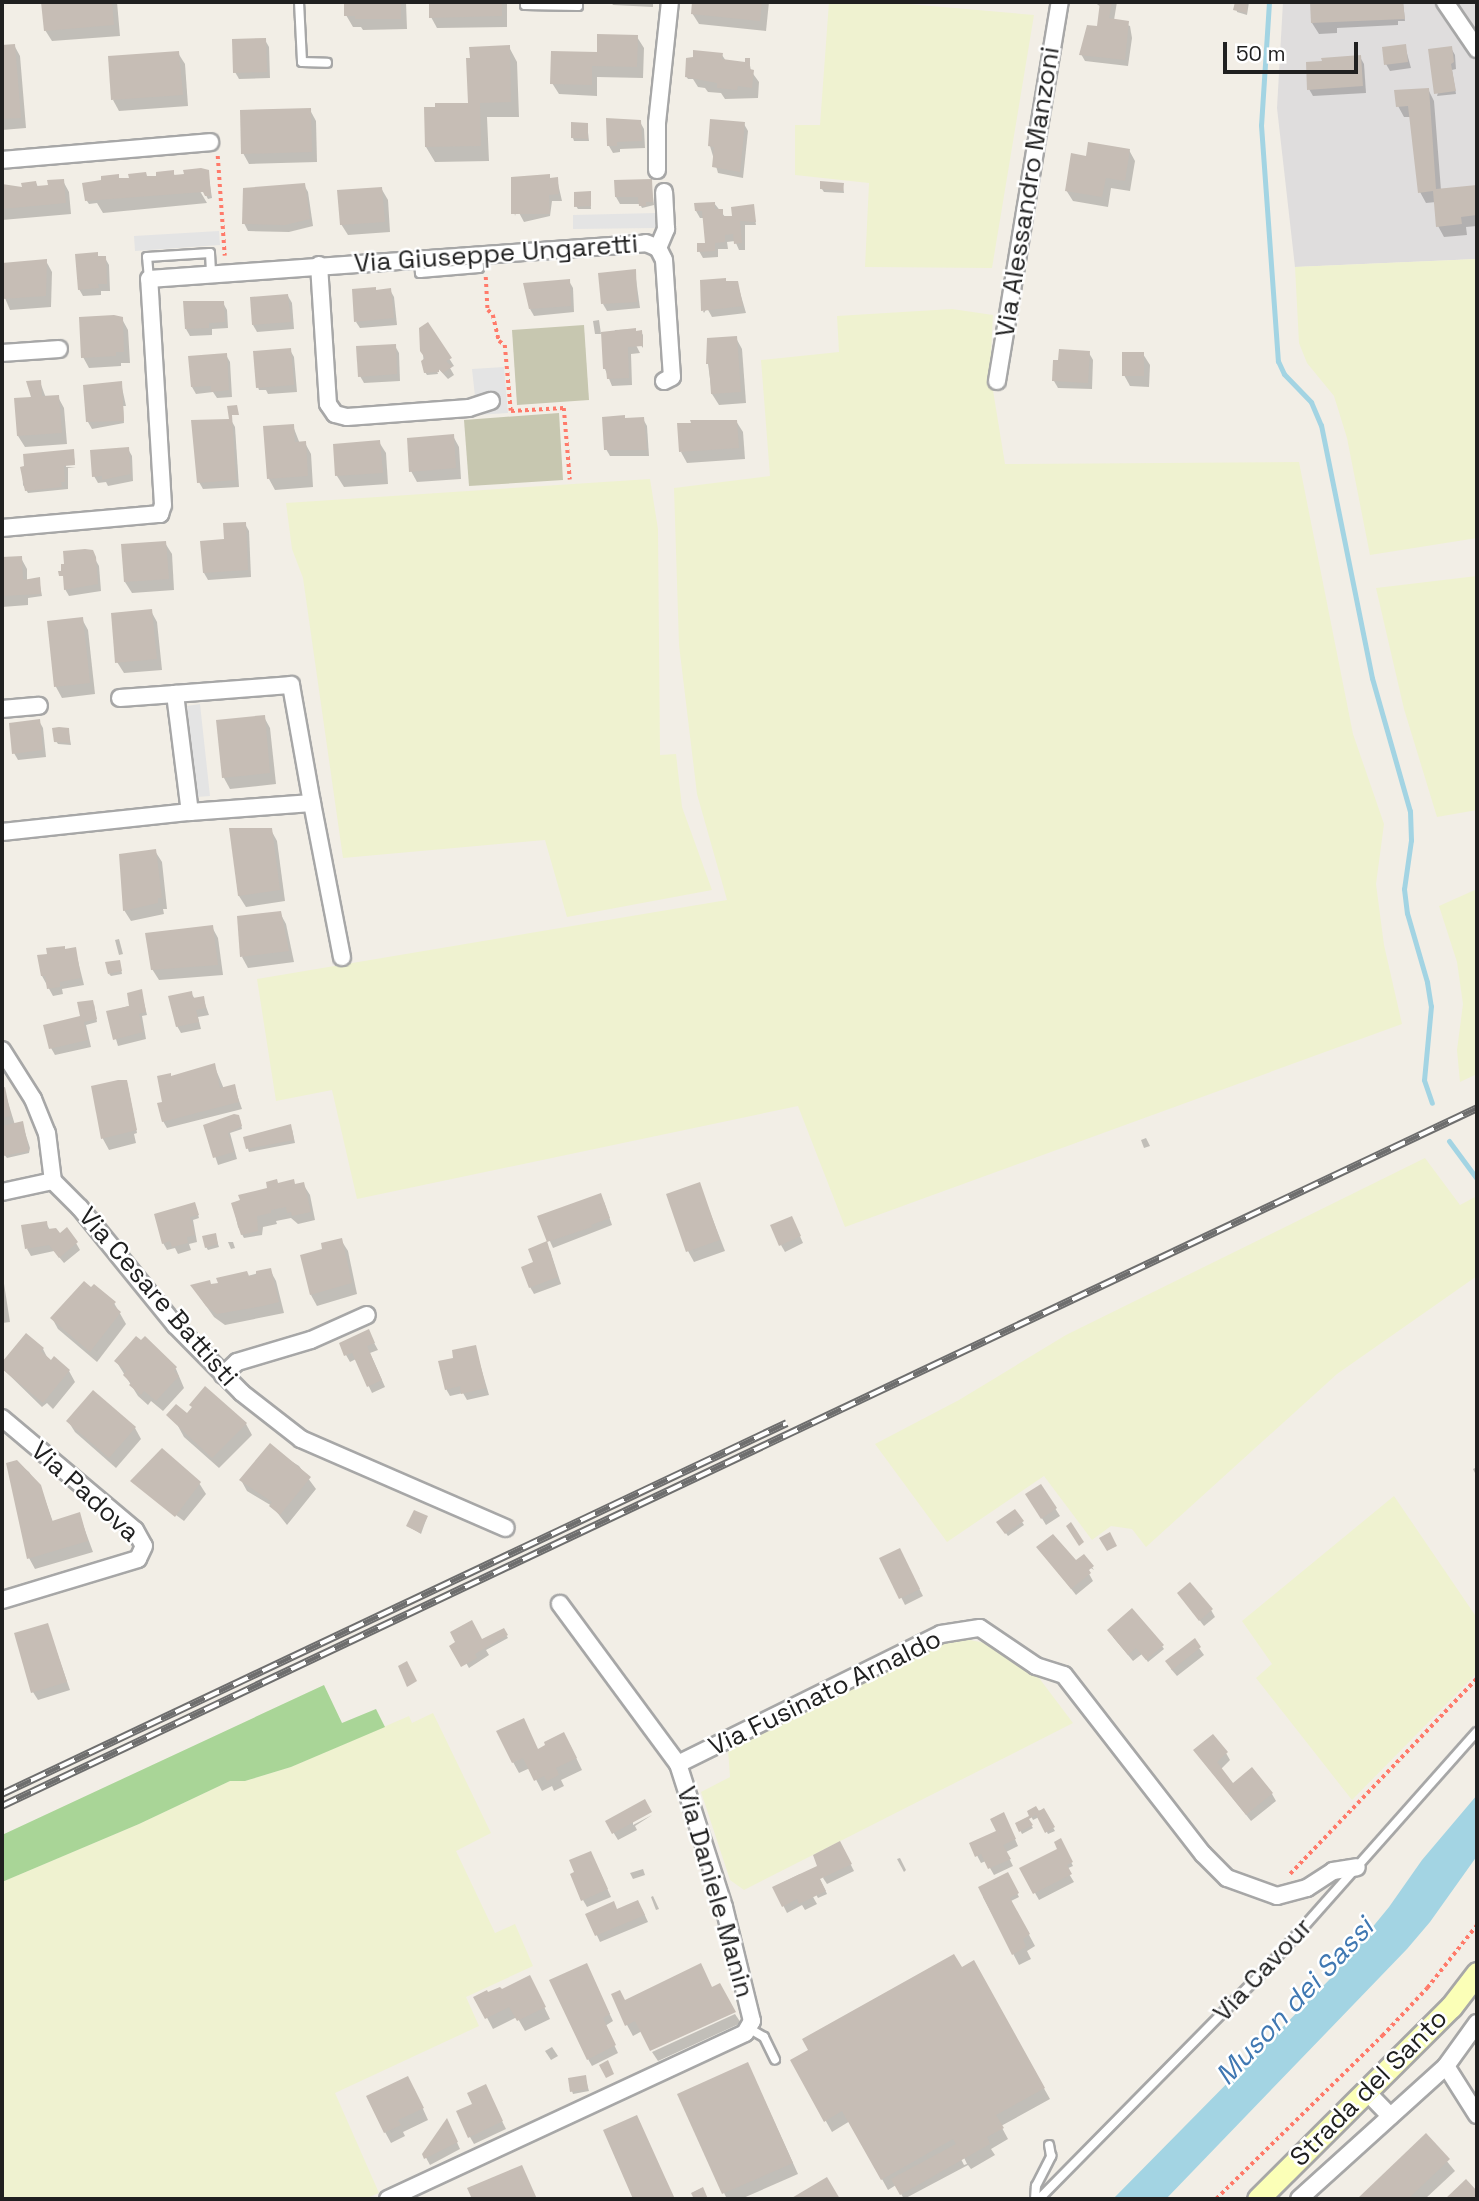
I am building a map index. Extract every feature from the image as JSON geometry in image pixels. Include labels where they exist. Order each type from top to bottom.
[{"type":"main road","name":"Strada del Santo","points":[[1258,2199],[1451,2007],[1477,1973]]},
{"type":"street","points":[[657,170],[657,123],[670,2]]},
{"type":"street","name":"Via Alessandro Manzoni","points":[[997,382],[1060,2]]},
{"type":"street","points":[[1445,2],[1477,50]]},
{"type":"street","points":[[2,160],[210,142]]},
{"type":"street","points":[[658,248],[666,229],[664,192]]},
{"type":"street","name":"Via Giuseppe Ungaretti","points":[[2,528],[160,514],[163,505],[149,279],[646,243],[658,248],[664,260],[672,377],[664,381]]},
{"type":"street","name":"Via Giuseppe Ungaretti","points":[[318,265],[328,404],[335,415],[347,417],[469,408],[491,401]]},
{"type":"street","points":[[2,353],[59,349]]},
{"type":"street","points":[[120,698],[291,685],[342,957]]},
{"type":"street","points":[[175,694],[190,812]]},
{"type":"street","points":[[2,709],[39,706]]},
{"type":"street","points":[[2,832],[190,812],[312,803]]},
{"type":"street","points":[[2,1050],[9,1073],[47,1133],[53,1181],[2,1192]]},
{"type":"street","name":"Via Cesare Battisti","points":[[53,1181],[80,1208],[175,1325],[223,1375],[301,1439],[506,1528]]},
{"type":"street","points":[[223,1375],[237,1362],[311,1339],[367,1315]]},
{"type":"street","name":"Via Padova","points":[[2,1418],[135,1530],[144,1546],[138,1559],[2,1600]]},
{"type":"street","name":"Via Daniele Manin","points":[[388,2199],[750,2029],[752,2021],[724,1907],[678,1764],[560,1604]]},
{"type":"street","name":"Via Fusinato Arnaldo","points":[[678,1764],[941,1634],[980,1628],[1036,1666],[1063,1675],[1203,1854],[1227,1878],[1277,1896],[1292,1894],[1333,1871],[1357,1867]]},
{"type":"street","name":"Strada del Santo","points":[[1299,2199],[1446,2066],[1477,2023]]},
{"type":"street","points":[[1446,2066],[1477,2115]]},
{"type":"street","points":[[1366,2091],[1390,2116]]},
{"type":"lane","points":[[299,2],[302,62],[327,63]]},
{"type":"lane","points":[[525,2],[525,5],[578,6],[578,2]]},
{"type":"lane","name":"Via Cavour","points":[[1037,2199],[1186,2052],[1477,1732]]},
{"type":"lane","points":[[750,2029],[764,2037],[775,2060]]},
{"type":"lane","points":[[1037,2199],[1036,2186],[1051,2156],[1049,2144]]},
{"type":"path","points":[[210,142],[217,142],[219,273]]},
{"type":"path","points":[[481,254],[488,310],[493,315],[499,341],[505,345],[511,411],[564,408],[570,480]]},
{"type":"path","points":[[1253,1888],[1270,1886],[1294,1871],[1477,1678]]},
{"type":"path","points":[[1216,2199],[1382,2036],[1427,1988],[1477,1925]]},
{"type":"shaded area","points":[[829,2],[885,2],[1034,15],[992,268],[865,267],[869,183],[795,175],[795,125],[820,125]]},
{"type":"shaded area","points":[[1283,2],[1477,2],[1477,259],[1295,267],[1277,108]]},
{"type":"shaded area","points":[[656,213],[656,228],[573,229],[573,215]]},
{"type":"shaded area","points":[[219,231],[220,245],[135,251],[134,236]]},
{"type":"shaded area","points":[[1477,259],[1477,538],[1370,555],[1347,438],[1334,396],[1307,363],[1299,343],[1295,267]]},
{"type":"shaded area","points":[[952,309],[993,315],[990,372],[1005,464],[1299,462],[1353,734],[1384,824],[1376,884],[1384,945],[1402,1024],[845,1227],[798,1106],[357,1199],[332,1090],[276,1101],[257,979],[727,900],[697,794],[679,645],[674,488],[770,476],[761,360],[839,352],[837,316]]},
{"type":"shaded area","points":[[584,325],[589,400],[517,405],[512,330]]},
{"type":"shaded area","points":[[504,367],[508,413],[477,415],[472,369]]},
{"type":"shaded area","points":[[559,413],[563,480],[469,486],[464,420]]},
{"type":"shaded area","points":[[650,479],[658,529],[660,755],[676,754],[682,807],[712,890],[567,917],[545,840],[343,858],[303,578],[292,549],[286,503]]},
{"type":"shaded area","points":[[1477,576],[1477,810],[1437,817],[1404,709],[1376,588]]},
{"type":"shaded area","points":[[200,704],[210,796],[197,797],[187,706]]},
{"type":"shaded area","points":[[1477,889],[1477,1074],[1460,1082],[1457,1050],[1463,1004],[1457,962],[1439,906]]},
{"type":"shaded area","points":[[1425,1158],[1460,1205],[1475,1197],[1477,1200],[1477,1276],[1337,1374],[1146,1547],[1132,1529],[1111,1526],[1092,1540],[1044,1476],[947,1542],[875,1444],[959,1400],[1066,1335]]},
{"type":"shaded area","points":[[1394,1496],[1477,1618],[1477,1673],[1352,1800],[1256,1678],[1272,1664],[1242,1621]]},
{"type":"shaded area","points":[[964,1639],[986,1643],[1036,1674],[1073,1723],[744,1890],[730,1880],[701,1792],[730,1777],[728,1749],[940,1642]]},
{"type":"shaded area","points":[[433,1713],[491,1833],[456,1851],[495,1933],[515,1924],[533,1966],[466,1997],[479,2026],[335,2093],[379,2193],[365,2199],[2,2199],[2,1882],[139,1824],[230,1781],[245,1781],[291,1767],[409,1716],[412,1723]]},
{"type":"green space","points":[[324,1685],[342,1723],[376,1709],[385,1727],[291,1767],[245,1781],[230,1781],[139,1824],[2,1882],[2,1835]]},
{"type":"water","points":[[1477,1795],[1477,1856],[1430,1922],[1407,1949],[1166,2199],[1113,2199],[1330,1979],[1389,1907],[1422,1860]]},
{"type":"building","points":[[41,2],[112,2],[114,25],[44,31]]},
{"type":"building","points":[[344,2],[401,2],[401,19],[355,19],[355,16],[344,16]]},
{"type":"building","points":[[429,2],[502,2],[502,16],[429,18]]},
{"type":"building","points":[[692,2],[762,2],[760,21],[691,14]]},
{"type":"building","points":[[1100,2],[1112,2],[1109,18],[1129,21],[1125,60],[1079,55],[1087,25],[1097,26]]},
{"type":"building","points":[[1235,2],[1247,2],[1247,13],[1233,10]]},
{"type":"building","points":[[1310,2],[1403,2],[1405,19],[1311,23]]},
{"type":"building","points":[[597,34],[638,35],[637,67],[592,66],[592,85],[550,84],[551,51],[597,52]]},
{"type":"building","points":[[266,38],[267,72],[233,73],[232,39]]},
{"type":"building","points":[[15,44],[21,118],[2,119],[2,45]]},
{"type":"building","points":[[1406,44],[1408,62],[1384,65],[1382,47]]},
{"type":"building","points":[[510,45],[511,102],[480,103],[481,146],[425,147],[424,107],[435,107],[435,103],[468,103],[466,58],[470,58],[469,47]]},
{"type":"building","points":[[1452,46],[1454,62],[1451,64],[1456,91],[1434,94],[1428,49]]},
{"type":"building","points":[[693,50],[723,53],[722,59],[745,62],[745,58],[750,58],[750,69],[754,70],[752,88],[717,88],[717,83],[685,77],[686,58],[693,57]]},
{"type":"building","points":[[179,51],[183,95],[111,100],[108,56]]},
{"type":"building","points":[[1361,55],[1363,86],[1307,90],[1306,62]]},
{"type":"building","points":[[1429,88],[1436,189],[1477,185],[1477,215],[1461,217],[1462,224],[1436,227],[1433,191],[1418,193],[1408,106],[1396,107],[1394,90]]},
{"type":"building","points":[[311,108],[312,152],[241,154],[240,110]]},
{"type":"building","points":[[606,118],[641,120],[642,141],[617,142],[617,146],[607,146]]},
{"type":"building","points":[[710,119],[745,122],[740,172],[712,167],[714,147],[708,146]]},
{"type":"building","points":[[571,122],[588,123],[588,139],[571,138]]},
{"type":"building","points":[[1088,142],[1130,149],[1125,181],[1106,178],[1102,197],[1065,191],[1071,153],[1086,156]]},
{"type":"building","points":[[174,170],[174,175],[184,174],[183,170],[209,170],[211,196],[205,196],[203,192],[85,201],[82,183],[101,180],[101,176],[119,174],[119,178],[129,178],[128,174],[146,172],[147,176],[156,176],[156,172]]},
{"type":"building","points":[[550,174],[550,178],[558,177],[559,194],[549,195],[550,214],[511,214],[511,177]]},
{"type":"building","points":[[64,179],[66,203],[2,209],[2,184],[22,187],[21,183],[36,181],[37,186],[48,185],[47,180]]},
{"type":"building","points":[[652,179],[653,202],[646,202],[646,206],[639,206],[638,197],[615,197],[614,180]]},
{"type":"building","points":[[820,181],[844,183],[843,191],[820,189]]},
{"type":"building","points":[[305,183],[310,219],[285,225],[242,224],[243,188]]},
{"type":"building","points":[[382,187],[385,222],[340,225],[337,190]]},
{"type":"building","points":[[591,191],[591,206],[574,207],[574,192]]},
{"type":"building","points":[[715,202],[715,209],[723,209],[723,216],[732,216],[731,207],[754,204],[756,222],[740,221],[742,243],[734,244],[733,234],[725,235],[725,242],[715,243],[715,251],[697,252],[697,243],[705,243],[702,211],[695,211],[694,203]]},
{"type":"building","points":[[98,252],[98,256],[106,256],[107,284],[98,284],[99,288],[78,290],[75,254]]},
{"type":"building","points":[[47,259],[46,296],[2,299],[2,263]]},
{"type":"building","points":[[636,269],[637,302],[601,304],[598,273]]},
{"type":"building","points":[[726,278],[726,281],[738,281],[743,306],[701,311],[700,280]]},
{"type":"building","points":[[570,279],[571,306],[529,309],[523,283]]},
{"type":"building","points":[[376,287],[376,290],[391,288],[394,318],[354,322],[352,289]]},
{"type":"building","points":[[288,294],[291,322],[252,325],[250,297]]},
{"type":"building","points":[[183,301],[224,301],[225,322],[209,323],[209,328],[185,329]]},
{"type":"building","points":[[79,317],[123,317],[124,352],[116,352],[116,356],[81,358]]},
{"type":"building","points":[[428,322],[452,358],[446,361],[452,367],[443,373],[439,369],[439,372],[424,373],[421,361],[425,358],[420,351],[419,328]]},
{"type":"building","points":[[636,328],[636,331],[642,330],[643,346],[628,347],[629,378],[607,379],[606,369],[603,369],[601,332]]},
{"type":"building","points":[[737,336],[741,392],[711,394],[709,364],[706,364],[707,338]]},
{"type":"building","points":[[396,344],[397,374],[358,377],[356,346]]},
{"type":"building","points":[[291,348],[294,385],[256,388],[253,351]]},
{"type":"building","points":[[1059,349],[1090,351],[1088,383],[1052,381],[1053,360],[1058,360]]},
{"type":"building","points":[[1122,352],[1144,352],[1144,376],[1122,376]]},
{"type":"building","points":[[227,353],[229,390],[211,392],[211,386],[191,387],[188,356]]},
{"type":"building","points":[[41,380],[42,396],[59,395],[62,433],[17,436],[14,398],[31,397],[26,381]]},
{"type":"building","points":[[122,381],[124,421],[86,422],[83,385]]},
{"type":"building","points":[[237,405],[239,415],[232,415],[236,480],[197,483],[191,420],[229,419],[227,406]]},
{"type":"building","points":[[625,415],[625,418],[644,417],[647,450],[604,450],[602,417]]},
{"type":"building","points":[[690,420],[737,420],[739,448],[679,452],[677,423],[691,423]]},
{"type":"building","points":[[294,424],[295,442],[306,441],[308,476],[267,479],[263,426]]},
{"type":"building","points":[[454,434],[456,468],[409,472],[407,438]]},
{"type":"building","points":[[380,440],[383,473],[335,476],[333,444]]},
{"type":"building","points":[[129,447],[131,474],[102,480],[102,476],[92,477],[90,450]]},
{"type":"building","points":[[74,449],[75,465],[64,466],[65,482],[61,482],[62,487],[25,491],[20,467],[24,466],[23,454]]},
{"type":"building","points":[[246,522],[248,570],[203,573],[200,541],[224,539],[223,523]]},
{"type":"building","points":[[166,541],[169,579],[124,582],[121,544]]},
{"type":"building","points":[[93,550],[96,557],[98,584],[64,590],[63,576],[59,576],[58,571],[61,571],[61,564],[64,564],[63,551]]},
{"type":"building","points":[[22,556],[23,580],[40,577],[41,594],[2,596],[2,557]]},
{"type":"building","points":[[152,609],[157,659],[115,663],[111,613]]},
{"type":"building","points":[[83,617],[90,683],[54,687],[47,621]]},
{"type":"building","points":[[265,715],[270,773],[222,778],[216,720]]},
{"type":"building","points":[[40,719],[43,750],[12,754],[9,723]]},
{"type":"building","points":[[52,728],[69,728],[70,743],[54,742]]},
{"type":"building","points":[[229,828],[272,828],[280,890],[238,896]]},
{"type":"building","points":[[156,849],[162,898],[158,898],[158,903],[123,911],[119,854]]},
{"type":"building","points":[[281,911],[289,951],[240,957],[237,916]]},
{"type":"building","points":[[213,925],[218,965],[151,970],[145,933]]},
{"type":"building","points":[[65,946],[65,949],[76,947],[81,978],[60,982],[60,987],[47,989],[37,955],[47,954],[46,948]]},
{"type":"building","points":[[120,960],[122,971],[108,974],[105,962]]},
{"type":"building","points":[[142,989],[146,1012],[139,1014],[143,1032],[113,1040],[106,1011],[129,1006],[127,993]]},
{"type":"building","points":[[192,991],[193,998],[204,996],[206,1008],[196,1010],[199,1022],[176,1027],[168,996]]},
{"type":"building","points":[[93,1000],[97,1019],[84,1022],[88,1040],[49,1049],[43,1025],[80,1016],[77,1002]]},
{"type":"building","points":[[215,1063],[220,1088],[235,1084],[239,1102],[162,1122],[157,1103],[162,1102],[157,1076],[171,1073],[171,1076]]},
{"type":"building","points":[[127,1080],[137,1130],[101,1139],[91,1086]]},
{"type":"building","points":[[5,1087],[11,1116],[2,1118],[2,1088]]},
{"type":"building","points":[[234,1114],[239,1115],[242,1126],[228,1133],[234,1152],[213,1158],[203,1125]]},
{"type":"building","points":[[23,1121],[29,1151],[3,1156],[2,1126]]},
{"type":"building","points":[[291,1124],[294,1140],[246,1149],[243,1137]]},
{"type":"building","points":[[277,1179],[278,1183],[294,1179],[295,1184],[304,1182],[311,1212],[292,1216],[291,1212],[287,1213],[286,1207],[271,1210],[271,1213],[257,1216],[258,1231],[241,1235],[231,1203],[240,1200],[238,1195],[267,1188],[266,1182]]},
{"type":"building","points":[[700,1182],[720,1240],[686,1252],[666,1194]]},
{"type":"building","points":[[601,1193],[610,1218],[547,1242],[537,1216]]},
{"type":"building","points":[[195,1202],[199,1215],[190,1217],[195,1235],[187,1237],[188,1243],[172,1247],[170,1241],[162,1244],[154,1214]]},
{"type":"building","points":[[792,1216],[801,1236],[779,1246],[770,1225]]},
{"type":"building","points":[[47,1221],[48,1229],[56,1228],[60,1233],[67,1227],[78,1242],[59,1258],[49,1245],[25,1249],[21,1225]]},
{"type":"building","points":[[216,1233],[218,1244],[205,1248],[202,1236]]},
{"type":"building","points":[[342,1238],[352,1283],[310,1295],[300,1255],[322,1249],[321,1243]]},
{"type":"building","points":[[547,1241],[558,1277],[529,1288],[521,1267],[533,1262],[528,1249]]},
{"type":"building","points":[[271,1268],[279,1302],[263,1306],[217,1314],[206,1306],[190,1285],[210,1280],[211,1284],[218,1283],[216,1278],[247,1271],[249,1276],[256,1275],[256,1271]]},
{"type":"building","points":[[84,1281],[91,1287],[94,1284],[116,1302],[113,1305],[121,1312],[90,1352],[50,1318]]},
{"type":"building","points":[[369,1329],[375,1343],[367,1346],[382,1380],[367,1387],[352,1353],[344,1356],[339,1343]]},
{"type":"building","points":[[26,1333],[44,1348],[41,1351],[51,1360],[54,1356],[70,1370],[43,1403],[2,1369],[2,1362]]},
{"type":"building","points":[[136,1336],[141,1340],[145,1336],[177,1367],[174,1371],[179,1376],[156,1401],[144,1391],[141,1395],[129,1385],[131,1383],[123,1375],[126,1371],[114,1361]]},
{"type":"building","points":[[476,1345],[486,1388],[461,1394],[460,1386],[445,1390],[438,1361],[453,1358],[452,1350]]},
{"type":"building","points":[[205,1386],[247,1423],[212,1458],[166,1415],[176,1404],[187,1413],[192,1407],[189,1405]]},
{"type":"building","points":[[93,1390],[136,1427],[109,1458],[66,1421]]},
{"type":"building","points":[[270,1443],[311,1477],[280,1515],[269,1506],[272,1502],[239,1480]]},
{"type":"building","points":[[162,1448],[201,1482],[175,1517],[130,1481]]},
{"type":"building","points":[[17,1460],[41,1485],[52,1521],[80,1512],[88,1541],[27,1559],[6,1463]]},
{"type":"building","points":[[1041,1484],[1057,1508],[1041,1519],[1025,1494]]},
{"type":"building","points":[[1015,1509],[1024,1521],[1005,1534],[996,1522]]},
{"type":"building","points":[[414,1510],[428,1516],[420,1533],[406,1526]]},
{"type":"building","points":[[1071,1522],[1084,1542],[1079,1546],[1066,1526]]},
{"type":"building","points":[[1110,1532],[1117,1546],[1107,1551],[1099,1538]]},
{"type":"building","points":[[1053,1534],[1076,1560],[1084,1554],[1094,1566],[1089,1570],[1091,1573],[1071,1589],[1036,1547]]},
{"type":"building","points":[[900,1548],[920,1589],[899,1599],[879,1558]]},
{"type":"building","points":[[1190,1582],[1213,1609],[1199,1621],[1177,1593]]},
{"type":"building","points":[[1132,1608],[1164,1645],[1146,1660],[1136,1648],[1128,1655],[1107,1630]]},
{"type":"building","points":[[472,1620],[482,1639],[504,1628],[508,1635],[475,1654],[477,1658],[461,1667],[449,1646],[455,1642],[450,1632]]},
{"type":"building","points":[[48,1623],[67,1682],[31,1693],[14,1633]]},
{"type":"building","points":[[1195,1638],[1201,1647],[1172,1670],[1165,1661]]},
{"type":"building","points":[[407,1661],[417,1681],[407,1687],[398,1666]]},
{"type":"building","points":[[524,1718],[538,1749],[545,1745],[544,1742],[564,1732],[577,1758],[556,1768],[559,1775],[547,1781],[544,1776],[534,1781],[523,1758],[512,1763],[496,1731]]},
{"type":"building","points":[[1213,1734],[1228,1752],[1217,1762],[1233,1783],[1252,1767],[1273,1793],[1246,1815],[1193,1750]]},
{"type":"building","points":[[645,1799],[652,1812],[612,1834],[605,1821]]},
{"type":"building","points":[[1036,1806],[1039,1811],[1044,1808],[1055,1827],[1045,1833],[1036,1815],[1029,1819],[1033,1825],[1019,1832],[1015,1823],[1029,1816],[1027,1811]]},
{"type":"building","points":[[1004,1812],[1016,1839],[1003,1845],[1011,1859],[988,1869],[981,1854],[975,1857],[969,1843],[996,1831],[990,1819]]},
{"type":"building","points":[[1061,1838],[1073,1862],[1067,1865],[1072,1874],[1033,1894],[1019,1868],[1057,1849],[1054,1842]]},
{"type":"building","points":[[840,1841],[852,1864],[820,1879],[826,1891],[799,1904],[797,1899],[782,1907],[772,1887],[817,1866],[813,1855]]},
{"type":"building","points":[[591,1851],[608,1889],[581,1901],[570,1874],[574,1872],[569,1860]]},
{"type":"building","points":[[1008,1872],[1019,1893],[1010,1898],[1030,1934],[1023,1939],[1026,1947],[1012,1955],[978,1887]]},
{"type":"building","points":[[638,1900],[645,1915],[595,1936],[585,1914],[614,1901],[617,1909]]},
{"type":"building","points":[[954,1954],[962,1967],[974,1960],[1045,2088],[996,2115],[1004,2128],[987,2137],[990,2144],[900,2195],[891,2179],[956,2144],[953,2139],[881,2180],[842,2111],[824,2122],[790,2060],[808,2050],[802,2039]]},
{"type":"building","points":[[587,1963],[610,2014],[603,2018],[616,2045],[587,2060],[549,1980]]},
{"type":"building","points":[[701,1963],[712,1987],[720,1983],[736,2012],[650,2051],[635,2021],[625,2026],[611,1994],[620,1990],[625,2000]]},
{"type":"building","points":[[530,1975],[546,2007],[517,2021],[509,2007],[485,2019],[473,1997],[487,1990],[488,1992],[500,1987],[502,1989]]},
{"type":"building","points":[[608,2060],[614,2074],[606,2078],[599,2065]]},
{"type":"building","points":[[748,2062],[793,2163],[722,2194],[677,2094]]},
{"type":"building","points":[[586,2075],[588,2089],[570,2092],[568,2078]]},
{"type":"building","points":[[408,2076],[424,2108],[398,2120],[401,2125],[384,2133],[366,2096]]},
{"type":"building","points":[[486,2084],[503,2121],[468,2138],[456,2111],[472,2104],[467,2093]]},
{"type":"building","points":[[637,2115],[675,2199],[633,2199],[603,2130]]},
{"type":"building","points":[[447,2118],[458,2142],[424,2159],[422,2154]]},
{"type":"building","points":[[1426,2133],[1450,2159],[1408,2199],[1357,2199]]},
{"type":"building","points":[[522,2165],[537,2199],[472,2199],[467,2188]]},
{"type":"building","points":[[827,2177],[840,2199],[790,2199]]},
{"type":"building","points":[[1466,2179],[1477,2191],[1477,2199],[1445,2199]]},
{"type":"building","points":[[703,2187],[708,2199],[694,2199],[691,2193]]},
{"type":"waterway","points":[[1269,2],[1261,125],[1278,361],[1284,374],[1311,402],[1321,425],[1372,678],[1410,811],[1411,840],[1404,889],[1407,913],[1427,982],[1431,1006],[1424,1080],[1432,1103]]},
{"type":"waterway","points":[[1449,1141],[1477,1179]]},
{"type":"railway","points":[[2,1806],[1477,1108]]},
{"type":"railway","points":[[2,1794],[787,1423]]},
{"type":"water label","name":"Muson dei Sassi","points":[[1294,2001]]}]
